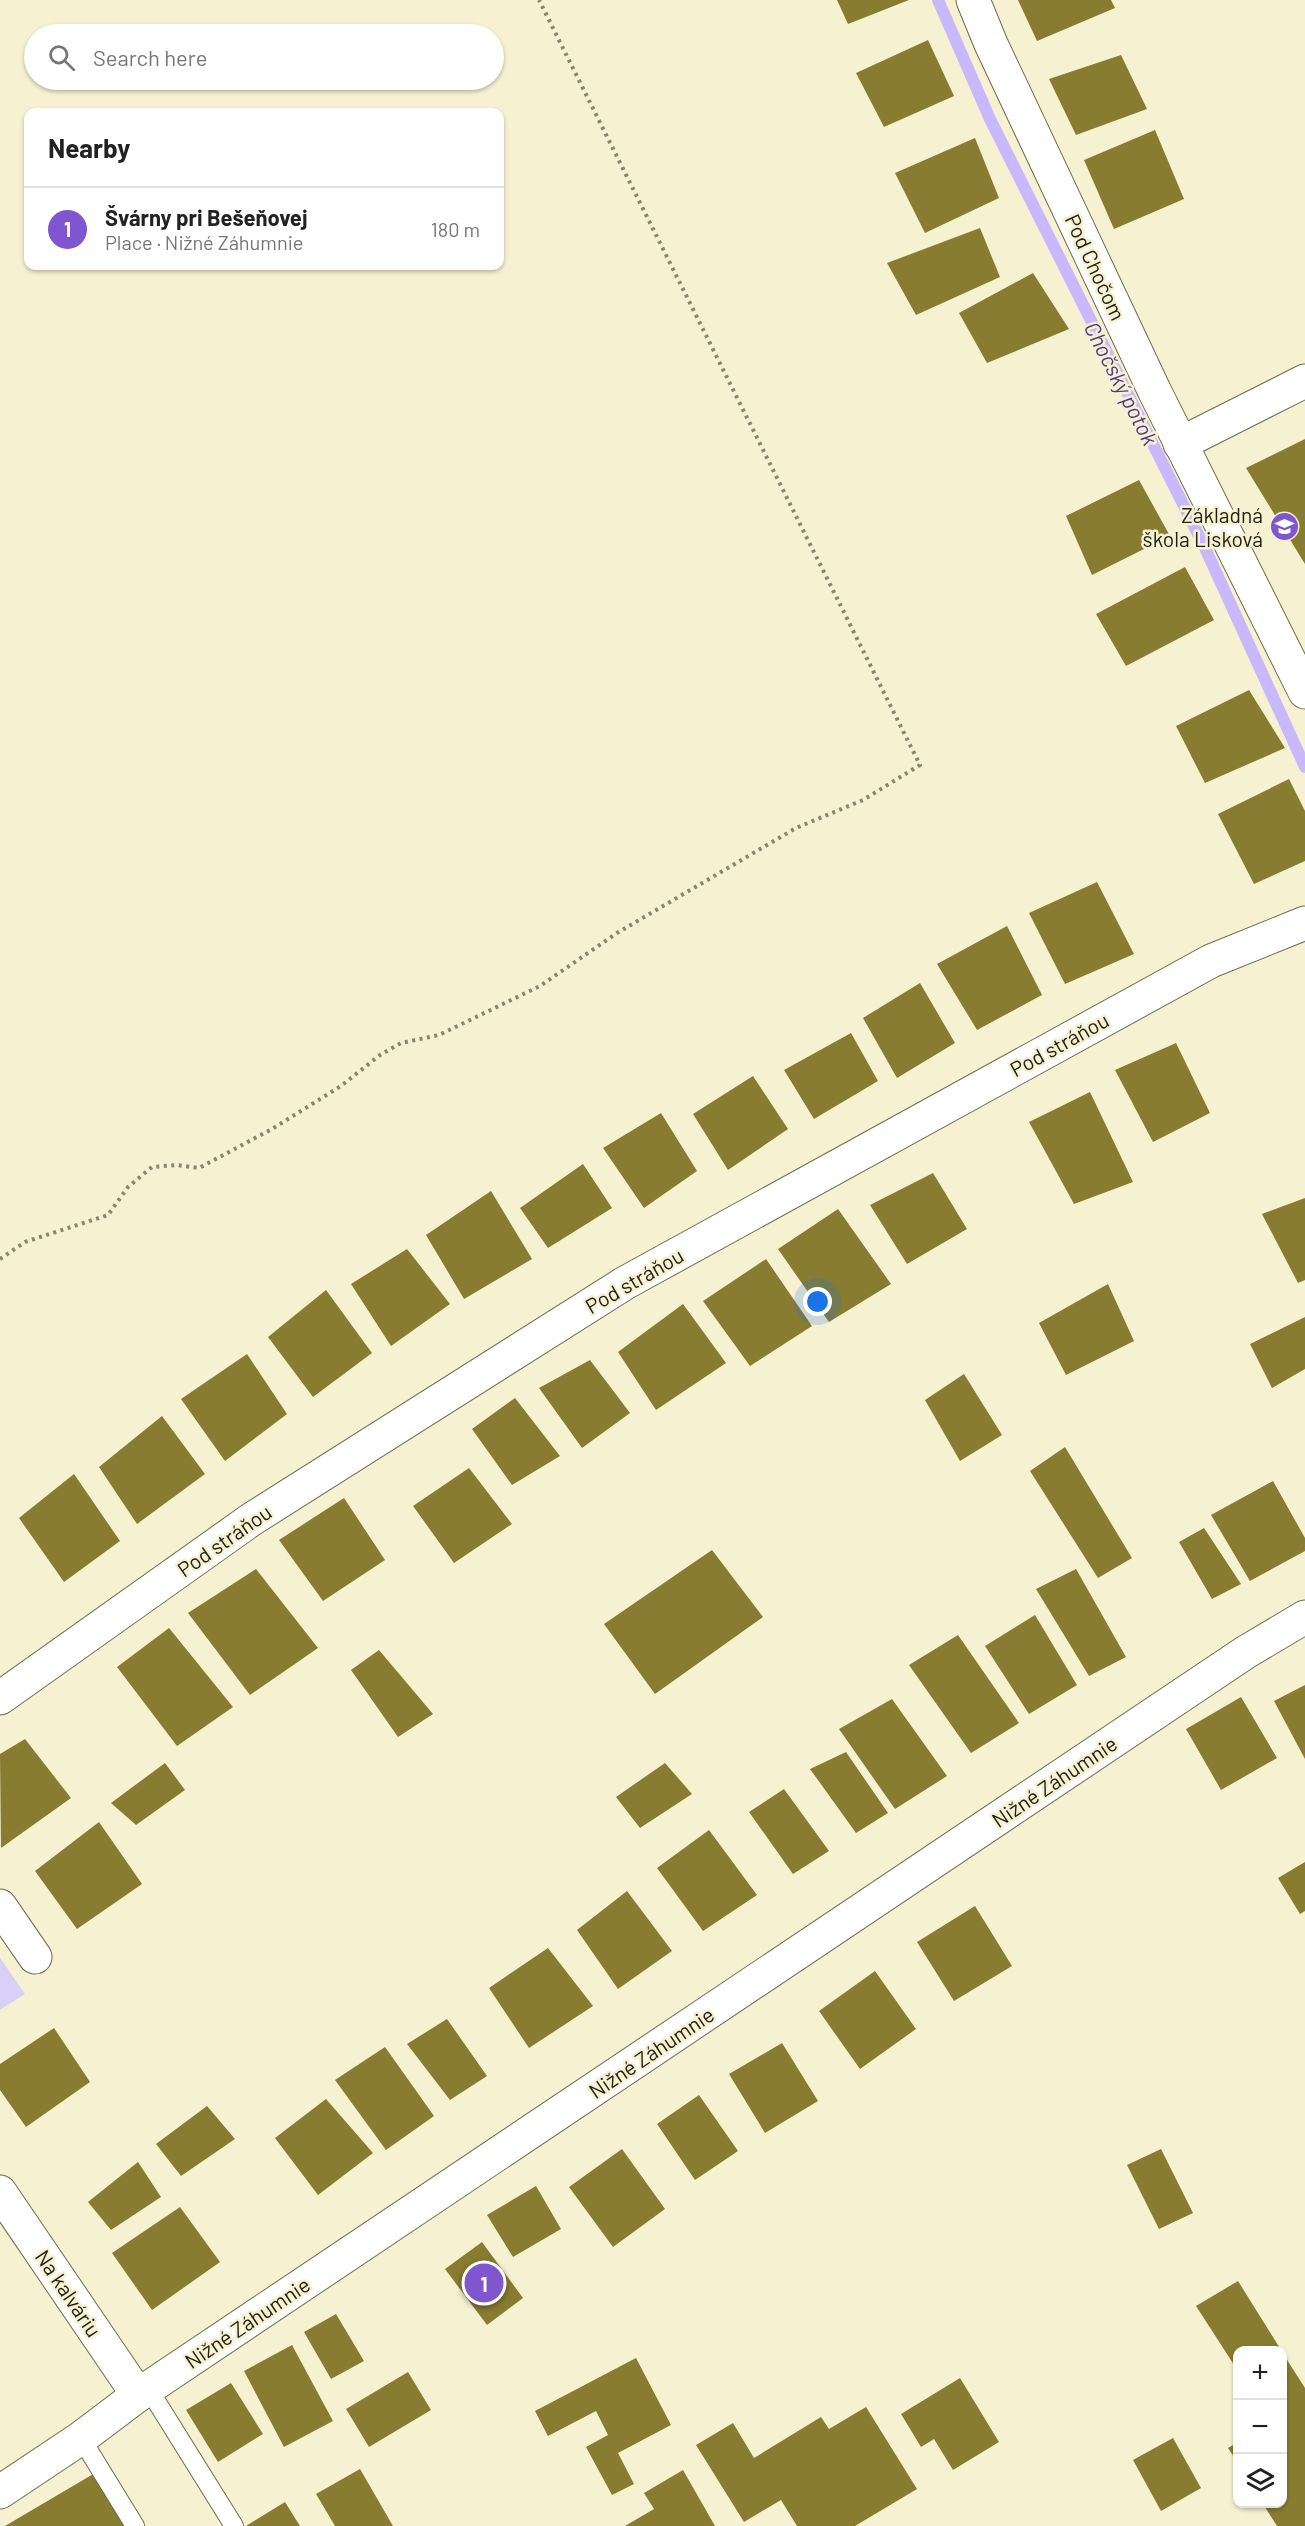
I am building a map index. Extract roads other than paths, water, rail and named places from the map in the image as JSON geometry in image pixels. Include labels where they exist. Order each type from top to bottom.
[{"type":"street","name":"Pod Chočom","points":[[973,0],[991,45],[1180,444],[1305,692]]},
{"type":"street","points":[[1180,444],[1305,381]]},
{"type":"street","name":"Pod stráňou","points":[[0,1698],[252,1519],[625,1283],[1211,960],[1305,923]]},
{"type":"street","name":"Nižné Záhumnie","points":[[0,2492],[81,2438],[143,2391],[1236,1659],[1305,1617]]},
{"type":"street","points":[[0,1906],[35,1957]]},
{"type":"street","name":"Na kalváriu","points":[[0,2192],[143,2391]]},
{"type":"lane","points":[[143,2391],[234,2526]]},
{"type":"lane","points":[[81,2438],[135,2526]]},
{"type":"waterway","name":"Chočský potok","points":[[938,0],[990,119],[1205,548],[1305,767]]},
{"type":"place","name":"Základná škola Lisková","points":[[1284,526]]},
{"type":"place","name":"Švárny pri Bešeňovej","points":[[484,2283]]}]
